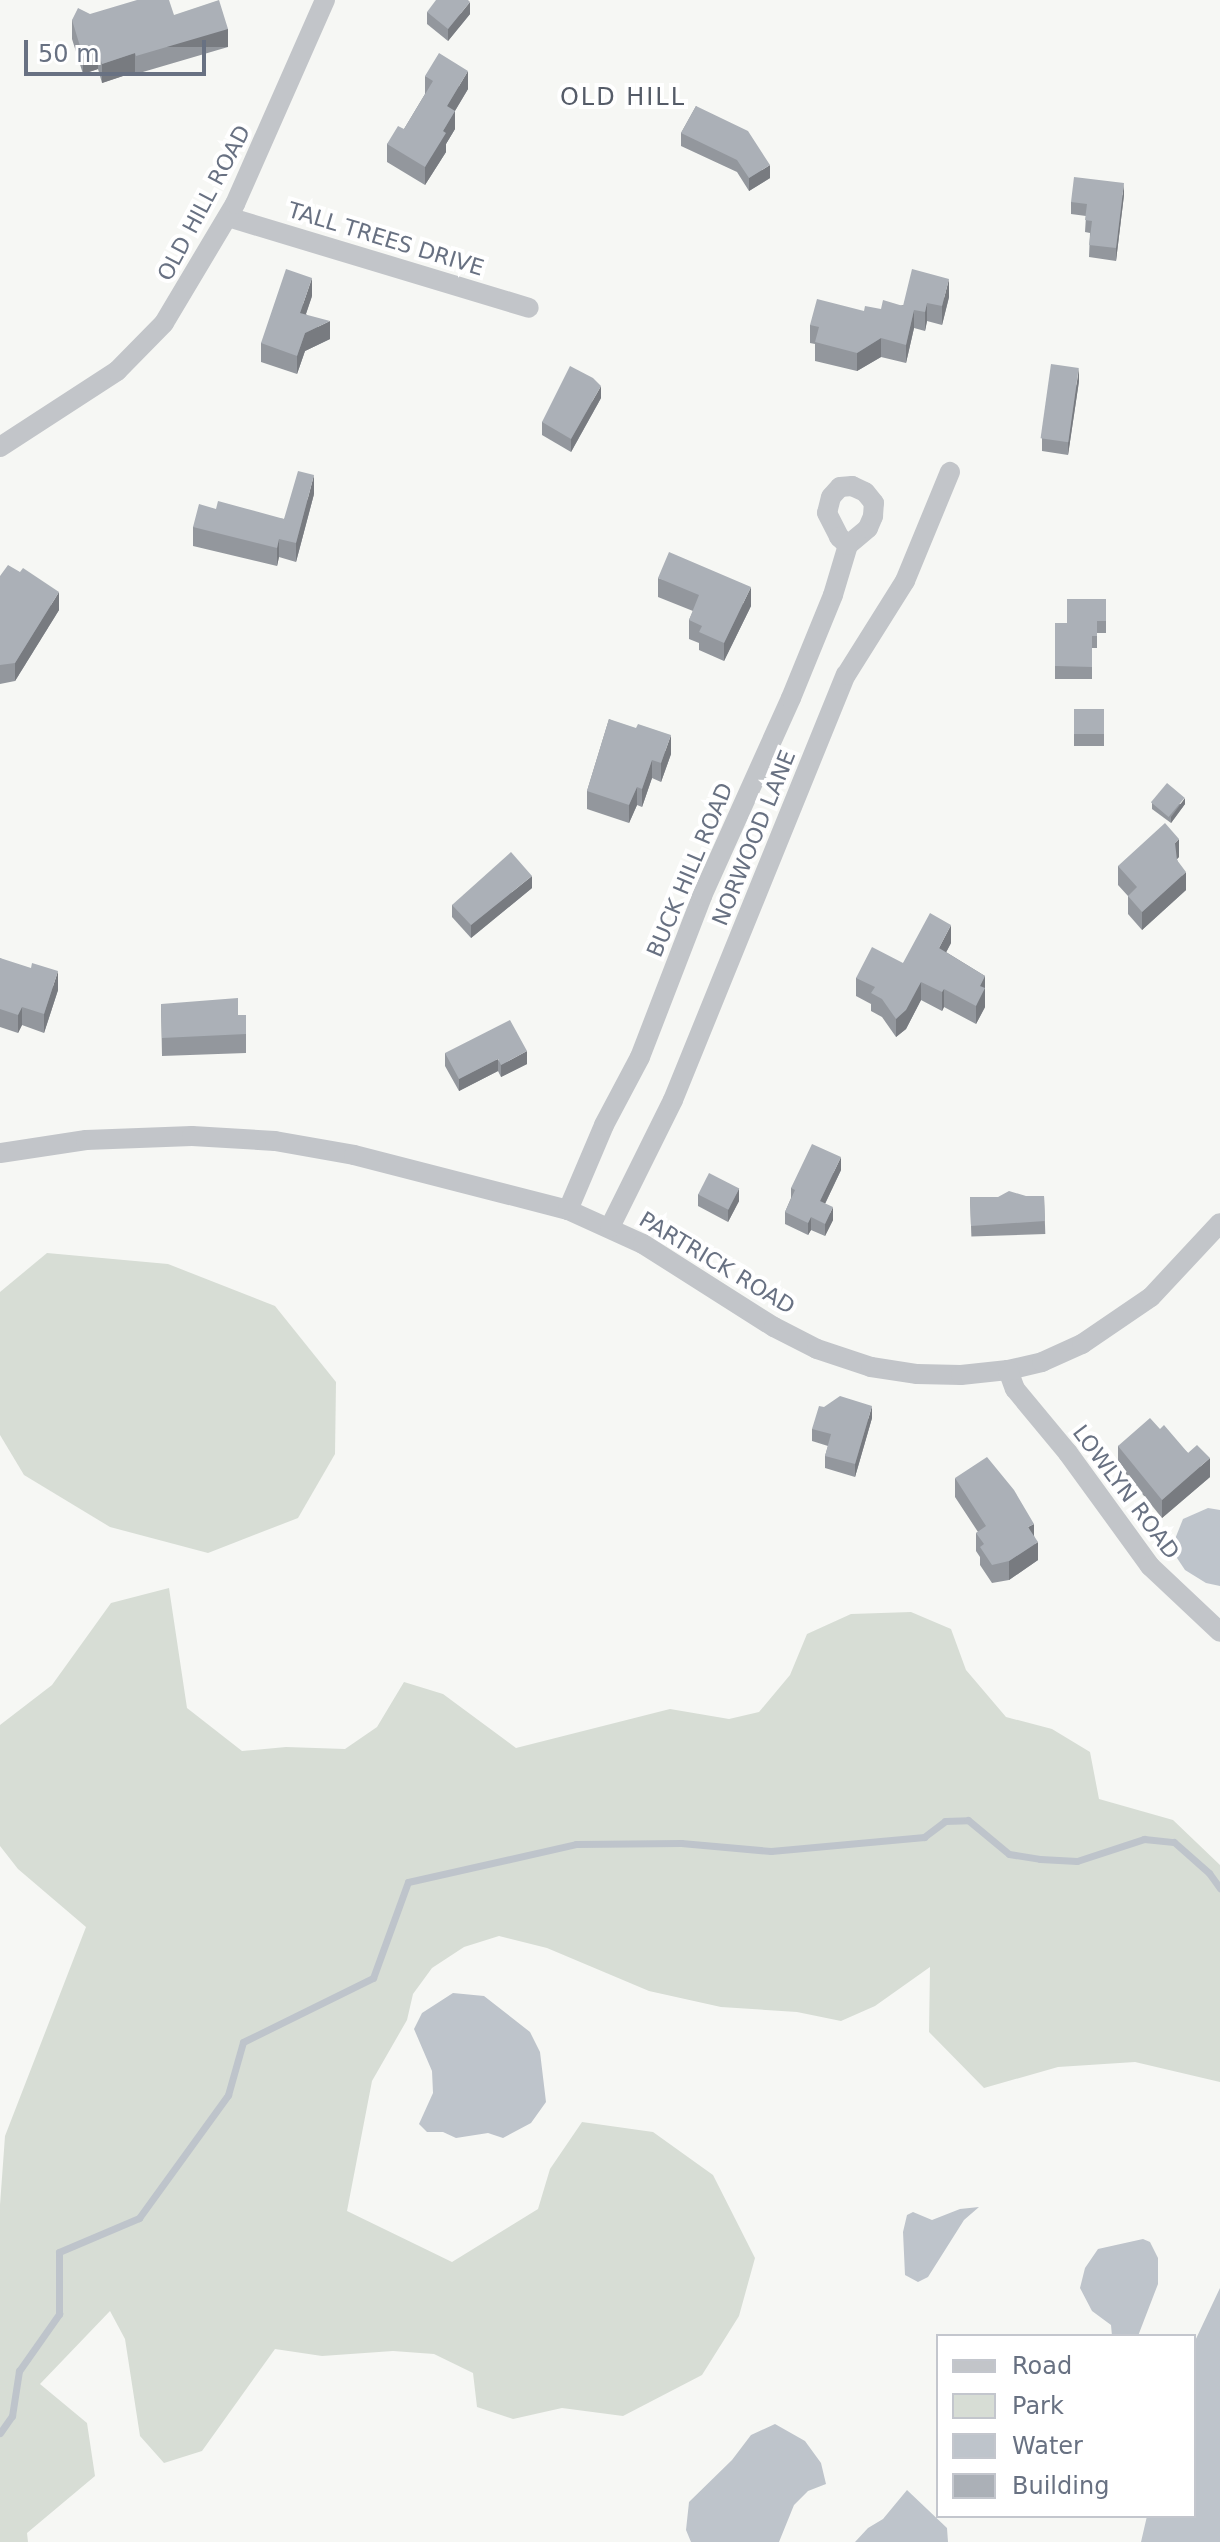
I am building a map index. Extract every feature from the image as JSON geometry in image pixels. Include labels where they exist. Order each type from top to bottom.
[{"type":"street","name":"OLD HILL ROAD","points":[[0,447],[36,420],[106,379],[142,348],[182,297],[228,217],[296,72],[325,0]]},
{"type":"street","name":"TALL TREES DRIVE","points":[[228,217],[529,308]]},
{"type":"street","name":"NORWOOD LANE","points":[[610,1227],[673,1100],[846,675],[905,581],[950,472]]},
{"type":"street","name":"BUCK HILL ROAD","points":[[568,1210],[604,1125],[640,1057],[702,896],[797,684],[848,545]]},
{"type":"street","name":"PARTRICK ROAD","points":[[0,1153],[135,1137],[263,1140],[354,1155],[568,1210],[610,1227],[669,1258],[774,1327],[839,1358],[917,1374],[961,1375],[1008,1370],[1062,1354],[1122,1320],[1168,1282],[1220,1223]]},
{"type":"street","name":"LOWLYN ROAD","points":[[1008,1370],[1022,1399],[1068,1453],[1150,1566],[1220,1632]]},
{"type":"green space","points":[[47,1253],[168,1264],[275,1306],[336,1382],[335,1454],[298,1518],[208,1553],[110,1527],[24,1475],[0,1435],[0,1292]]},
{"type":"green space","points":[[169,1588],[187,1708],[242,1751],[286,1747],[345,1749],[377,1727],[404,1682],[443,1694],[516,1748],[670,1709],[729,1719],[759,1712],[790,1675],[807,1634],[851,1614],[911,1612],[951,1629],[966,1670],[1006,1717],[1052,1729],[1090,1752],[1099,1799],[1173,1820],[1220,1865],[1220,2082],[1135,2062],[1058,2067],[984,2088],[929,2032],[930,1967],[875,2006],[841,2021],[797,2012],[721,2007],[649,1991],[547,1948],[499,1936],[464,1947],[432,1968],[413,1994],[407,2020],[372,2081],[347,2211],[452,2262],[538,2209],[550,2169],[582,2122],[653,2132],[713,2175],[755,2258],[739,2316],[702,2375],[623,2416],[562,2408],[513,2419],[477,2407],[473,2373],[434,2354],[393,2351],[322,2356],[275,2349],[202,2451],[164,2463],[140,2436],[125,2339],[110,2311],[40,2384],[87,2423],[95,2476],[27,2533],[28,2542],[0,2542],[0,2205],[5,2136],[86,1927],[18,1869],[0,1846],[0,1725],[52,1685],[111,1603]]},
{"type":"water","points":[[1208,1508],[1220,1510],[1220,1586],[1206,1583],[1185,1570],[1171,1549],[1183,1519]]},
{"type":"water","points":[[453,1993],[484,1996],[530,2032],[540,2052],[546,2102],[531,2123],[503,2138],[488,2133],[456,2138],[443,2132],[427,2132],[419,2124],[433,2093],[432,2071],[414,2029],[422,2013]]},
{"type":"water","points":[[979,2207],[964,2220],[928,2277],[918,2282],[905,2275],[903,2232],[907,2215],[913,2212],[932,2220],[960,2209]]},
{"type":"water","points":[[1143,2239],[1150,2242],[1158,2258],[1158,2284],[1139,2334],[1112,2334],[1111,2325],[1092,2311],[1080,2288],[1085,2268],[1098,2249]]},
{"type":"water","points":[[1220,2288],[1220,2542],[1141,2542],[1147,2518],[1196,2518],[1196,2339]]},
{"type":"water","points":[[775,2424],[805,2441],[821,2463],[826,2484],[808,2491],[794,2505],[779,2542],[691,2542],[686,2530],[689,2502],[732,2460],[751,2435]]},
{"type":"water","points":[[907,2490],[947,2528],[948,2542],[855,2542],[868,2528],[883,2519]]},
{"type":"building","points":[[137,0],[169,0],[174,15],[219,0],[228,29],[102,64],[98,51],[83,56],[72,20],[78,8],[90,14]]},
{"type":"building","points":[[436,0],[470,2],[448,29],[427,12]]},
{"type":"building","points":[[439,53],[468,71],[447,106],[455,111],[443,131],[446,133],[425,167],[387,144],[398,126],[404,129],[433,81],[425,76]]},
{"type":"building","points":[[696,106],[748,131],[770,165],[749,178],[737,160],[681,133]]},
{"type":"building","points":[[1074,177],[1124,183],[1116,248],[1089,245],[1092,221],[1085,220],[1087,204],[1071,202]]},
{"type":"building","points":[[286,269],[312,278],[300,313],[330,321],[305,333],[297,356],[261,343]]},
{"type":"building","points":[[912,269],[949,279],[942,306],[927,303],[925,312],[914,310],[906,345],[881,338],[857,353],[815,342],[819,327],[810,325],[817,299],[864,311],[865,306],[881,309],[883,300],[903,306]]},
{"type":"building","points":[[1051,364],[1079,368],[1068,442],[1041,438]]},
{"type":"building","points":[[570,366],[601,386],[571,439],[542,422]]},
{"type":"building","points":[[298,471],[314,475],[296,543],[279,539],[277,548],[193,527],[199,504],[216,509],[218,501],[284,519]]},
{"type":"building","points":[[669,552],[751,587],[724,643],[699,632],[702,626],[689,620],[699,595],[658,578]]},
{"type":"building","points":[[8,565],[20,572],[23,568],[59,592],[15,663],[0,665],[0,576]]},
{"type":"building","points":[[1067,599],[1106,599],[1106,621],[1097,621],[1097,636],[1092,636],[1092,667],[1055,666],[1055,623],[1067,623]]},
{"type":"building","points":[[1074,709],[1104,709],[1104,734],[1074,734]]},
{"type":"building","points":[[609,719],[636,728],[638,724],[671,735],[661,763],[652,760],[642,789],[637,787],[629,805],[587,791]]},
{"type":"building","points":[[1167,783],[1185,798],[1169,817],[1151,802]]},
{"type":"building","points":[[1165,823],[1179,839],[1175,843],[1177,860],[1186,872],[1142,912],[1128,896],[1137,887],[1118,866]]},
{"type":"building","points":[[511,852],[532,876],[471,925],[452,905]]},
{"type":"building","points":[[930,913],[951,925],[939,948],[985,976],[980,986],[985,988],[976,1006],[944,989],[942,992],[921,982],[906,1010],[896,1019],[882,999],[871,993],[875,987],[856,978],[872,947],[903,963]]},
{"type":"building","points":[[0,958],[31,968],[32,963],[58,971],[44,1014],[22,1007],[18,1015],[0,1009]]},
{"type":"building","points":[[238,998],[238,1015],[246,1015],[246,1034],[162,1038],[161,1004]]},
{"type":"building","points":[[510,1020],[527,1051],[501,1065],[498,1059],[459,1079],[445,1053]]},
{"type":"building","points":[[812,1144],[841,1157],[820,1201],[833,1207],[825,1224],[811,1217],[808,1223],[785,1212],[795,1190],[791,1188]]},
{"type":"building","points":[[709,1173],[739,1188],[728,1210],[698,1194]]},
{"type":"building","points":[[1009,1191],[1026,1196],[1044,1196],[1045,1221],[971,1226],[970,1197],[998,1197]]},
{"type":"building","points":[[840,1396],[872,1406],[855,1464],[825,1456],[831,1434],[812,1429],[819,1406],[824,1407]]},
{"type":"building","points":[[1150,1418],[1160,1429],[1164,1425],[1188,1453],[1197,1445],[1210,1458],[1162,1500],[1118,1446]]},
{"type":"building","points":[[987,1457],[1014,1490],[1034,1524],[1028,1527],[1038,1542],[1009,1561],[992,1565],[980,1547],[984,1544],[976,1533],[986,1526],[955,1478]]},
{"type":"waterway","points":[[0,2433],[12,2416],[19,2371],[59,2314],[59,2252],[139,2218],[228,2095],[243,2042],[373,1978],[408,1882],[576,1844],[681,1843],[771,1851],[924,1837],[945,1821],[968,1820],[1009,1854],[1040,1859],[1077,1861],[1144,1839],[1174,1842],[1209,1873],[1220,1888]]},
{"type":"district","name":"OLD HILL","points":[[623,98]]}]
